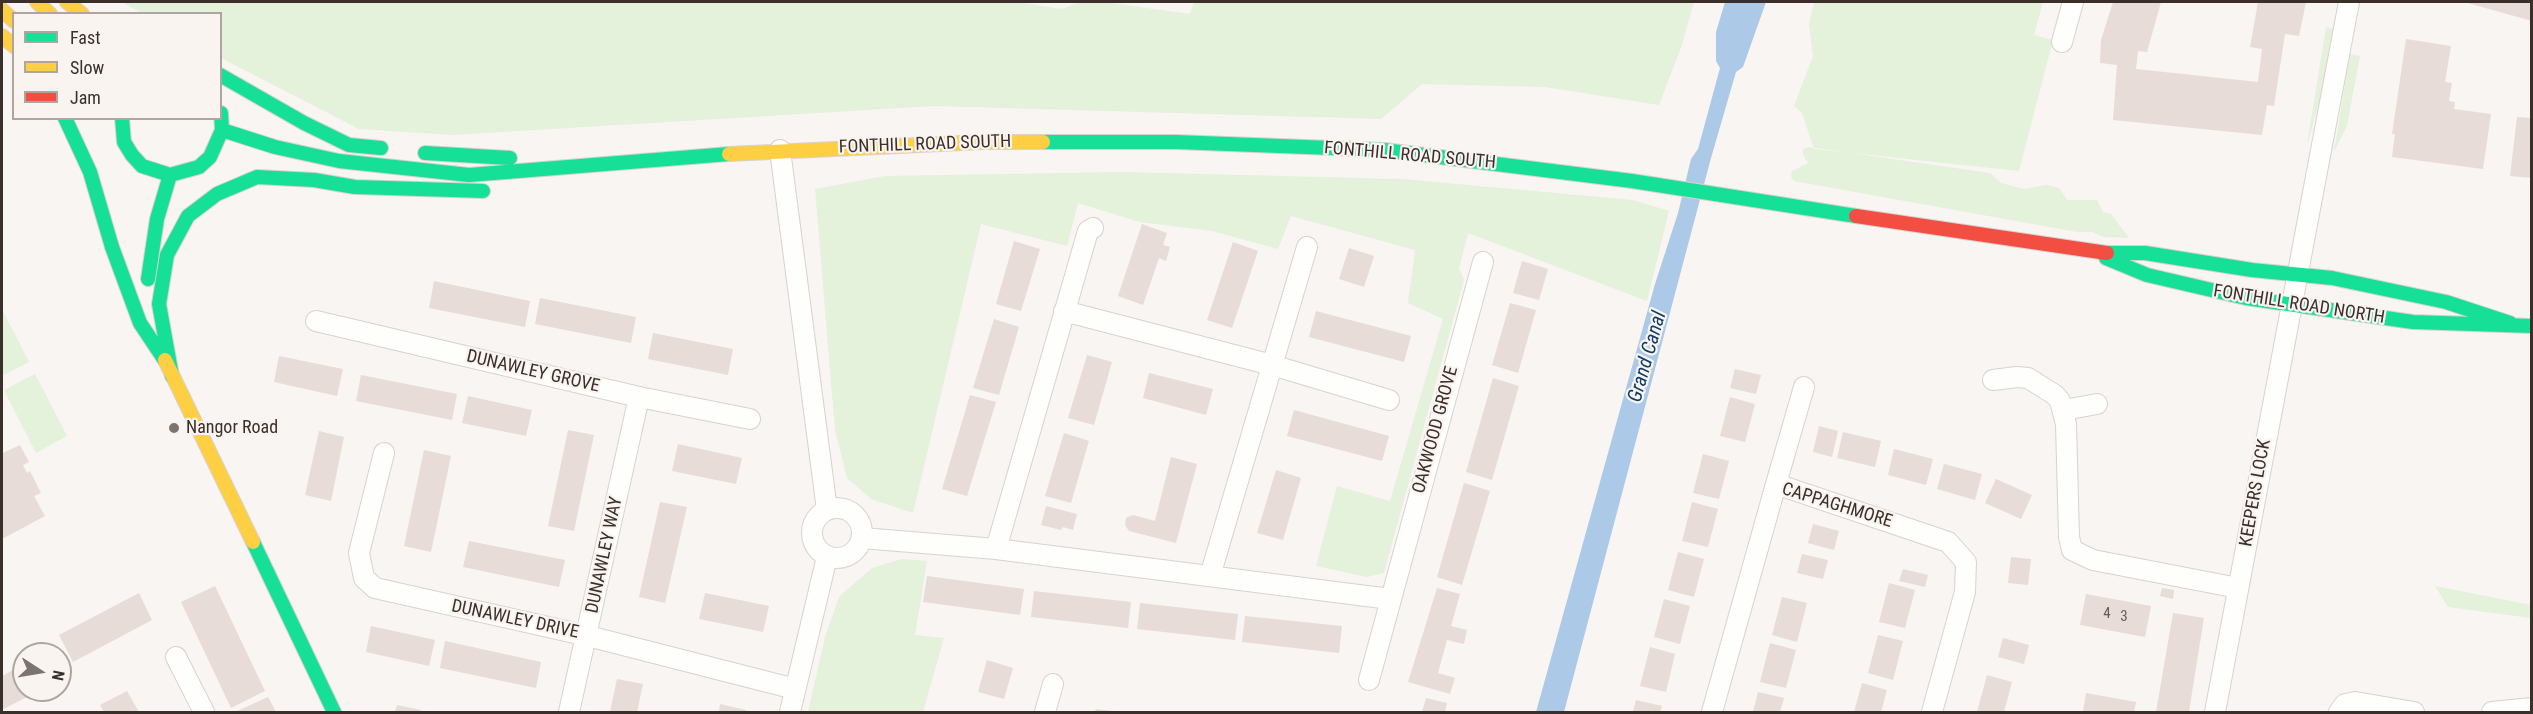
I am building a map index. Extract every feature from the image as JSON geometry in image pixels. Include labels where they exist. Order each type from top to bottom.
[{"type":"main road","points":[[68,2],[80,12]]},
{"type":"main road","points":[[222,76],[304,123],[349,145],[391,149]]},
{"type":"main road","points":[[66,120],[147,293],[156,336],[164,359],[334,712]]},
{"type":"main road","points":[[118,122],[124,142],[142,166],[170,175],[185,173],[199,167],[218,144],[222,130],[221,120]]},
{"type":"main road","name":"FONTHILL ROAD SOUTH","points":[[222,130],[275,147],[339,161],[469,175],[780,150],[983,142],[1176,142],[1384,150],[1632,181],[1759,202]]},
{"type":"main road","points":[[412,152],[508,157],[538,171]]},
{"type":"main road","points":[[305,154],[314,180]]},
{"type":"main road","points":[[623,175],[639,162]]},
{"type":"main road","points":[[164,359],[140,323],[135,265],[170,175]]},
{"type":"main road","points":[[172,376],[159,304],[167,255],[188,216],[217,194],[248,179],[314,180],[355,187],[460,192],[493,190]]},
{"type":"main road","name":"FONTHILL ROAD NORTH","points":[[1759,202],[2094,254],[2145,253],[2252,270],[2297,273],[2446,302],[2510,323]]},
{"type":"main road","name":"FONTHILL ROAD NORTH","points":[[2094,254],[2147,275],[2216,293],[2413,322],[2510,323],[2532,326]]},
{"type":"street","points":[[2062,42],[2073,2]]},
{"type":"street","name":"KEEPERS LOCK","points":[[2215,712],[2349,2]]},
{"type":"street","points":[[780,150],[827,510]]},
{"type":"street","points":[[996,549],[1088,231],[1093,228]]},
{"type":"street","points":[[1210,576],[1307,247]]},
{"type":"street","name":"OAKWOOD GROVE","points":[[1369,680],[1483,262]]},
{"type":"street","points":[[1064,311],[1272,365],[1389,400]]},
{"type":"street","name":"DUNAWLEY GROVE","points":[[316,321],[639,397],[750,419]]},
{"type":"street","points":[[1993,380],[2017,376],[2028,378],[2055,394],[2064,410],[2069,537],[2072,550],[2093,560],[2238,588]]},
{"type":"street","points":[[1776,484],[1804,387]]},
{"type":"street","name":"DUNAWLEY WAY","points":[[569,712],[588,636],[639,397]]},
{"type":"street","points":[[2064,410],[2097,404]]},
{"type":"street","name":"DUNAWLEY DRIVE","points":[[384,453],[359,553],[364,578],[375,588],[588,636],[795,689]]},
{"type":"street","name":"CAPPAGHMORE","points":[[1712,712],[1776,484],[1948,542],[1966,562],[1965,592],[1932,712]]},
{"type":"street","points":[[834,508],[849,511],[860,523],[862,538],[855,551],[849,556],[834,559],[827,557],[820,552],[812,538],[815,521],[827,510],[834,508]]},
{"type":"street","points":[[862,538],[996,549],[1390,599]]},
{"type":"street","points":[[790,712],[827,557]]},
{"type":"street","points":[[177,657],[204,712]]},
{"type":"street","points":[[1045,712],[1053,684]]},
{"type":"street","points":[[2339,712],[2345,704],[2355,702],[2414,712]]},
{"type":"street","points":[[2492,712],[2532,708]]},
{"type":"green space","points":[[122,2],[1016,2],[1062,9],[1079,2],[1104,2],[1190,14],[1194,2],[1694,2],[1682,45],[1659,105],[1545,87],[1422,84],[1381,119],[934,106],[452,135],[359,129],[222,59],[222,12],[140,12]]},
{"type":"green space","points":[[1814,2],[2043,2],[2034,35],[2053,40],[2019,171],[1814,149],[1802,113],[1794,106],[1813,56],[1809,24]]},
{"type":"green space","points":[[2326,27],[2335,29],[2321,96],[2307,145]]},
{"type":"green space","points":[[2350,54],[2360,56],[2347,126],[2334,152]]},
{"type":"green space","points":[[1809,147],[1990,173],[2001,183],[2024,189],[2046,185],[2059,188],[2067,200],[2097,200],[2103,212],[2111,214],[2129,238],[2103,237],[2093,232],[2077,232],[1794,181],[1791,177],[1792,171],[1808,163],[1803,149]]},
{"type":"green space","points":[[1122,172],[1403,179],[1633,200],[1669,211],[1647,301],[1468,233],[1459,268],[1464,280],[1384,573],[1367,577],[1316,566],[1337,486],[1390,501],[1443,319],[1408,303],[1415,250],[1291,216],[1278,249],[1212,231],[1140,222],[1078,203],[1067,246],[981,224],[913,513],[871,499],[847,478],[835,430],[815,189],[885,176]]},
{"type":"green space","points":[[2,309],[29,362],[2,376]]},
{"type":"green space","points":[[35,374],[67,436],[36,453],[4,390]]},
{"type":"green space","points":[[902,559],[927,561],[915,635],[944,638],[923,712],[808,712],[825,637],[839,597],[872,568]]},
{"type":"green space","points":[[2435,586],[2531,605],[2531,618],[2448,607]]},
{"type":"water","name":"Grand Canal","points":[[1725,2],[1766,2],[1743,67],[1736,72],[1711,158],[1564,712],[1536,712],[1655,284],[1678,213],[1691,159],[1698,149],[1720,68],[1716,61],[1716,32]]},
{"type":"building","points":[[2113,2],[2161,2],[2147,52],[2138,51],[2136,69],[2258,82],[2262,49],[2250,47],[2258,2],[2306,2],[2299,36],[2285,34],[2274,106],[2267,105],[2262,135],[2113,120],[2117,65],[2100,63],[2101,40]]},
{"type":"building","points":[[2464,2],[2532,2],[2532,21]]},
{"type":"building","points":[[2406,39],[2451,46],[2445,82],[2452,83],[2449,101],[2455,102],[2454,109],[2491,114],[2483,169],[2392,157],[2395,134],[2392,134]]},
{"type":"building","points":[[2517,117],[2532,118],[2532,178],[2510,176]]},
{"type":"building","points":[[1142,224],[1167,233],[1163,245],[1170,247],[1166,261],[1159,258],[1143,305],[1118,296]]},
{"type":"building","points":[[1014,241],[1040,249],[1021,311],[996,304]]},
{"type":"building","points":[[1233,242],[1258,251],[1232,328],[1207,320]]},
{"type":"building","points":[[1349,248],[1374,256],[1364,287],[1339,279]]},
{"type":"building","points":[[1522,261],[1548,269],[1539,300],[1513,293]]},
{"type":"building","points":[[434,281],[530,301],[525,327],[429,308]]},
{"type":"building","points":[[540,298],[636,317],[631,343],[535,324]]},
{"type":"building","points":[[1510,303],[1536,310],[1518,373],[1492,365]]},
{"type":"building","points":[[1316,311],[1411,336],[1404,362],[1309,337]]},
{"type":"building","points":[[994,319],[1019,327],[999,395],[973,388]]},
{"type":"building","points":[[653,333],[733,349],[728,375],[648,359]]},
{"type":"building","points":[[1087,355],[1112,362],[1094,425],[1068,418]]},
{"type":"building","points":[[279,356],[343,369],[337,396],[274,382]]},
{"type":"building","points":[[1735,369],[1761,375],[1756,394],[1730,388]]},
{"type":"building","points":[[1149,373],[1213,389],[1206,415],[1143,398]]},
{"type":"building","points":[[361,375],[457,394],[452,420],[356,401]]},
{"type":"building","points":[[1493,378],[1519,386],[1492,480],[1466,472]]},
{"type":"building","points":[[970,395],[996,402],[967,496],[942,489]]},
{"type":"building","points":[[468,396],[532,410],[526,436],[462,423]]},
{"type":"building","points":[[1730,397],[1755,404],[1745,442],[1720,436]]},
{"type":"building","points":[[1294,410],[1389,436],[1382,461],[1287,436]]},
{"type":"building","points":[[1819,426],[1838,431],[1832,457],[1813,452]]},
{"type":"building","points":[[568,430],[594,435],[574,531],[548,526]]},
{"type":"building","points":[[319,431],[344,437],[331,501],[305,495]]},
{"type":"building","points":[[1843,432],[1881,441],[1875,467],[1837,458]]},
{"type":"building","points":[[1064,433],[1089,441],[1071,503],[1045,496]]},
{"type":"building","points":[[678,444],[742,458],[736,484],[672,471]]},
{"type":"building","points":[[20,445],[29,462],[23,465],[27,473],[30,471],[41,493],[34,496],[45,516],[2,539],[2,450],[3,453]]},
{"type":"building","points":[[1894,449],[1933,459],[1926,485],[1888,475]]},
{"type":"building","points":[[424,450],[451,456],[431,552],[404,546]]},
{"type":"building","points":[[1703,454],[1729,461],[1719,499],[1693,493]]},
{"type":"building","points":[[1171,457],[1197,464],[1176,543],[1129,531],[1125,525],[1126,518],[1133,515],[1155,521]]},
{"type":"building","points":[[1944,464],[1982,474],[1975,500],[1937,489]]},
{"type":"building","points":[[1276,470],[1301,478],[1283,540],[1257,533]]},
{"type":"building","points":[[1996,479],[2032,495],[2021,519],[1985,503]]},
{"type":"building","points":[[1464,483],[1490,491],[1462,585],[1437,577]]},
{"type":"building","points":[[660,502],[687,507],[665,603],[639,597]]},
{"type":"building","points":[[1692,502],[1718,509],[1708,547],[1682,541]]},
{"type":"building","points":[[1046,506],[1077,514],[1073,530],[1063,527],[1061,530],[1041,525]]},
{"type":"building","points":[[1813,524],[1839,531],[1834,550],[1808,543]]},
{"type":"building","points":[[469,541],[565,560],[559,587],[463,567]]},
{"type":"building","points":[[1678,552],[1704,559],[1694,597],[1668,590]]},
{"type":"building","points":[[1802,554],[1828,560],[1823,579],[1797,573]]},
{"type":"building","points":[[2011,557],[2031,559],[2028,585],[2008,583]]},
{"type":"building","points":[[1903,569],[1928,575],[1925,587],[1899,581]]},
{"type":"building","points":[[927,576],[1024,589],[1020,615],[923,602]]},
{"type":"building","points":[[1889,583],[1915,590],[1905,628],[1879,622]]},
{"type":"building","points":[[215,586],[265,691],[231,708],[181,602]]},
{"type":"building","points":[[1437,588],[1460,594],[1451,626],[1467,630],[1464,644],[1447,640],[1438,673],[1455,678],[1450,694],[1408,682]]},
{"type":"building","points":[[2162,588],[2174,590],[2173,599],[2160,596]]},
{"type":"building","points":[[1034,591],[1131,602],[1128,628],[1031,617]]},
{"type":"building","points":[[139,593],[152,620],[73,662],[72,642],[63,642],[59,635]]},
{"type":"building","points":[[705,593],[769,606],[763,632],[699,619]]},
{"type":"building","points":[[2086,594],[2151,606],[2145,637],[2080,625]]},
{"type":"building","points":[[1782,597],[1807,603],[1797,642],[1772,635]]},
{"type":"building","points":[[1664,599],[1690,606],[1680,644],[1654,637]]},
{"type":"building","points":[[1140,603],[1238,614],[1235,640],[1137,629]]},
{"type":"building","points":[[2173,613],[2204,618],[2189,712],[2156,712]]},
{"type":"building","points":[[1245,616],[1342,626],[1339,653],[1242,642]]},
{"type":"building","points":[[371,626],[435,640],[429,666],[366,652]]},
{"type":"building","points":[[1878,635],[1903,641],[1893,680],[1868,673]]},
{"type":"building","points":[[2003,638],[2029,645],[2024,664],[1998,657]]},
{"type":"building","points":[[445,641],[541,662],[536,688],[440,668]]},
{"type":"building","points":[[1770,643],[1796,650],[1786,688],[1760,682]]},
{"type":"building","points":[[1650,647],[1675,654],[1666,692],[1640,686]]},
{"type":"building","points":[[987,660],[1013,668],[1004,699],[978,692]]},
{"type":"building","points":[[12,671],[12,702],[17,702],[2,710],[2,676]]},
{"type":"building","points":[[1987,675],[2012,682],[2004,712],[1977,712]]},
{"type":"building","points":[[617,679],[643,684],[637,712],[610,712]]},
{"type":"building","points":[[1862,683],[1887,690],[1881,712],[1854,712]]},
{"type":"building","points":[[127,691],[139,712],[104,712],[100,705]]},
{"type":"building","points":[[1758,692],[1784,698],[1780,712],[1753,712]]},
{"type":"building","points":[[2086,693],[2136,702],[2134,712],[2083,712]]},
{"type":"building","points":[[268,697],[276,712],[235,712]]},
{"type":"building","points":[[1426,698],[1447,703],[1445,712],[1422,712]]},
{"type":"building","points":[[1636,700],[1662,706],[1660,712],[1633,712]]},
{"type":"building","points":[[720,704],[746,710],[746,712],[719,712]]},
{"type":"building","points":[[397,705],[421,710],[421,712],[395,712]]},
{"type":"building","points":[[1096,709],[1112,711],[1112,712],[1095,712]]},
{"type":"traffic: fast","points":[[222,76],[304,123],[349,145],[381,148]]},
{"type":"traffic: fast","points":[[66,120],[90,172],[112,247],[140,323],[164,359]]},
{"type":"traffic: fast","points":[[122,120],[124,142],[132,155],[142,166],[170,175],[199,167],[210,157],[222,130],[221,120]]},
{"type":"traffic: fast","points":[[222,130],[275,147],[339,161],[469,175],[729,154]]},
{"type":"traffic: fast","points":[[1043,142],[1176,142],[1384,150],[1632,181],[1856,216]]},
{"type":"traffic: fast","points":[[425,153],[510,158]]},
{"type":"traffic: fast","points":[[148,279],[157,219],[170,175]]},
{"type":"traffic: fast","points":[[172,376],[159,304],[167,255],[188,216],[217,194],[257,177],[314,180],[355,187],[483,191]]},
{"type":"traffic: fast","points":[[2107,253],[2145,253],[2252,270],[2332,278],[2446,302],[2510,323]]},
{"type":"traffic: fast","points":[[2106,258],[2147,275],[2246,298],[2413,322],[2532,326]]},
{"type":"traffic: fast","points":[[253,542],[334,712]]},
{"type":"traffic: slow","points":[[37,2],[48,12]]},
{"type":"traffic: slow","points":[[67,2],[80,12]]},
{"type":"traffic: slow","points":[[2,10],[12,19]]},
{"type":"traffic: slow","points":[[2,36],[12,44]]},
{"type":"traffic: slow","points":[[729,154],[983,142],[1043,142]]},
{"type":"traffic: slow","points":[[165,360],[253,542]]},
{"type":"traffic: jam","points":[[1856,216],[2107,253]]},
{"type":"place","name":"Nangor Road","points":[[174,428]]}]
